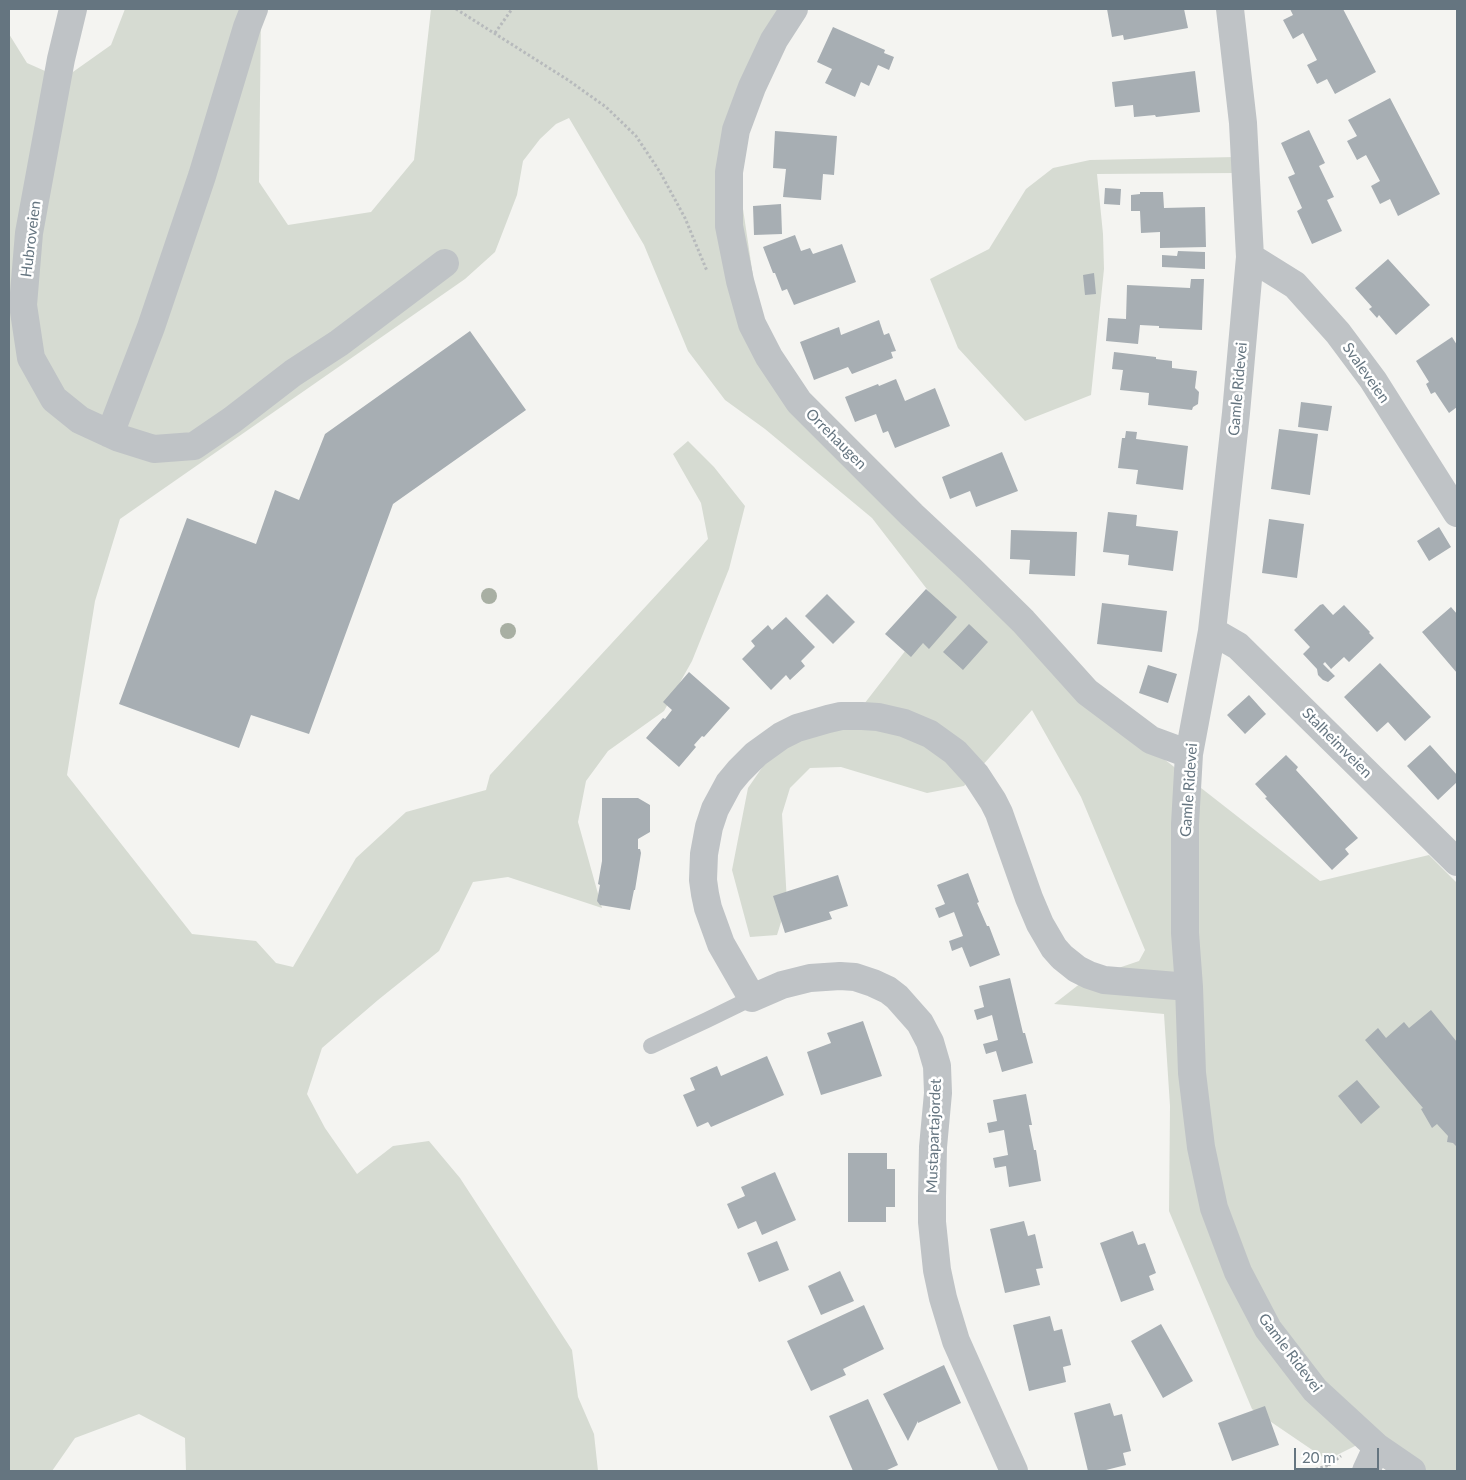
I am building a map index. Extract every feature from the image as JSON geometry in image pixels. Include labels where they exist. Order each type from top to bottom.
[{"type":"street","name":"Hubroveien","points":[[73,9],[61,59],[29,233],[23,305],[31,358],[54,399],[80,420],[110,434],[154,449],[194,446],[232,420],[293,373],[339,343],[444,263]]},
{"type":"street","points":[[110,434],[151,327],[202,176],[254,9]]},
{"type":"street","name":"Orrehaugen","points":[[794,9],[774,40],[752,88],[736,130],[729,172],[729,226],[740,281],[752,324],[769,357],[799,402],[912,515],[1023,621],[1087,692],[1151,740],[1188,754]]},
{"type":"street","name":"Gamle Ridevei","points":[[1230,9],[1243,124],[1250,257],[1236,413],[1212,631],[1188,754],[1185,824],[1185,924],[1192,1073],[1201,1147],[1214,1208],[1238,1272],[1268,1329],[1315,1390],[1377,1447],[1412,1471]]},
{"type":"street","name":"Svaleveien","points":[[1250,257],[1295,285],[1338,332],[1372,380],[1457,513]]},
{"type":"street","name":"Stalheimveien","points":[[1212,631],[1238,646],[1457,862]]},
{"type":"street","points":[[752,998],[722,944],[708,908],[705,894],[703,880],[704,854],[709,827],[715,809],[729,783],[739,771],[756,754],[781,736],[796,728],[828,719],[855,716],[878,717],[904,723],[930,734],[955,752],[976,776],[993,800],[999,813],[1040,924],[1054,948],[1062,957],[1077,969],[1104,980],[1189,987]]},
{"type":"street","name":"Mustapartajordet","points":[[752,998],[782,985],[810,978],[840,976],[855,978],[888,990],[906,1006],[920,1023],[930,1042],[937,1066],[938,1093],[933,1147],[932,1197],[932,1222],[937,1270],[956,1341],[1014,1471]]},
{"type":"street","points":[[1366,1471],[1377,1447]]},
{"type":"lane","points":[[650,1046],[752,998]]},
{"type":"path","points":[[456,9],[606,107],[636,136],[660,172],[676,202],[709,275]]},
{"type":"path","points":[[495,33],[512,9]]},
{"type":"path","points":[[1311,1471],[1329,1465]]},
{"type":"shaded area","points":[[125,9],[257,9],[261,13],[259,182],[288,225],[371,212],[414,160],[431,9],[794,9],[729,115],[763,343],[929,536],[1109,716],[1320,881],[1429,855],[1457,883],[1457,1471],[1420,1471],[1359,1444],[1327,1460],[1252,1409],[1169,1211],[1170,1106],[1164,1014],[1054,1004],[1086,979],[1139,961],[1145,950],[1081,797],[1032,710],[964,786],[927,793],[841,767],[810,768],[790,788],[782,814],[787,903],[777,935],[750,937],[732,870],[748,788],[792,724],[861,708],[940,606],[872,518],[765,429],[725,400],[688,351],[644,245],[569,118],[556,124],[540,139],[523,161],[517,195],[495,252],[465,279],[120,519],[95,601],[67,775],[192,934],[256,941],[276,963],[293,967],[356,858],[406,812],[486,790],[490,775],[708,539],[701,503],[673,454],[688,441],[714,467],[745,506],[729,569],[692,661],[664,711],[608,751],[586,781],[578,822],[602,908],[508,877],[473,882],[439,951],[322,1048],[307,1094],[325,1128],[357,1174],[393,1146],[429,1141],[460,1178],[572,1350],[578,1397],[594,1434],[598,1471],[186,1471],[185,1438],[139,1414],[75,1438],[52,1471],[9,1471],[9,34],[27,63],[63,79],[111,45]]},
{"type":"shaded area","points":[[1236,157],[1236,173],[1097,174],[1103,234],[1104,269],[1091,395],[1025,421],[958,348],[930,279],[989,249],[1026,189],[1053,168],[1090,160]]},
{"type":"building","points":[[1107,9],[1184,9],[1188,28],[1124,40],[1123,35],[1112,37]]},
{"type":"building","points":[[1290,9],[1343,9],[1376,72],[1335,94],[1327,79],[1317,84],[1307,65],[1317,60],[1303,33],[1293,39],[1283,20],[1293,15]]},
{"type":"building","points":[[833,27],[885,50],[884,53],[894,57],[889,70],[878,65],[869,86],[861,82],[855,97],[825,83],[832,69],[817,62]]},
{"type":"building","points":[[1195,71],[1200,112],[1156,117],[1155,115],[1134,117],[1133,105],[1115,107],[1112,82]]},
{"type":"building","points":[[1390,98],[1440,194],[1398,216],[1390,199],[1380,204],[1371,186],[1380,181],[1366,155],[1357,160],[1347,141],[1357,136],[1348,120]]},
{"type":"building","points":[[1309,130],[1325,163],[1319,166],[1334,197],[1327,200],[1342,231],[1312,244],[1297,211],[1302,208],[1288,177],[1295,174],[1281,143]]},
{"type":"building","points":[[775,131],[837,136],[834,175],[823,174],[821,200],[783,197],[786,169],[773,168]]},
{"type":"building","points":[[1105,188],[1121,189],[1120,205],[1104,204]]},
{"type":"building","points":[[1140,192],[1163,192],[1164,208],[1205,207],[1206,247],[1160,248],[1160,232],[1141,233],[1140,211],[1131,211],[1131,195],[1140,194]]},
{"type":"building","points":[[781,204],[782,234],[754,235],[753,206]]},
{"type":"building","points":[[795,235],[801,251],[810,248],[813,254],[842,244],[856,282],[794,305],[787,289],[782,291],[763,247]]},
{"type":"building","points":[[1178,251],[1205,252],[1205,269],[1162,267],[1162,255],[1177,256]]},
{"type":"building","points":[[1388,259],[1430,305],[1396,335],[1379,315],[1377,318],[1369,309],[1372,307],[1355,288]]},
{"type":"building","points":[[1094,273],[1096,294],[1085,295],[1083,275]]},
{"type":"building","points":[[1191,279],[1204,279],[1202,330],[1140,325],[1138,344],[1106,341],[1108,318],[1126,319],[1127,285],[1190,288]]},
{"type":"building","points":[[879,320],[884,335],[889,333],[896,351],[891,352],[893,358],[852,374],[848,367],[814,380],[800,342],[839,327],[841,335]]},
{"type":"building","points":[[470,331],[526,410],[393,504],[309,734],[251,715],[239,748],[119,704],[187,518],[256,544],[275,490],[299,500],[325,434]]},
{"type":"building","points":[[1452,337],[1457,345],[1457,407],[1449,413],[1435,392],[1431,394],[1426,384],[1429,382],[1416,361]]},
{"type":"building","points":[[1114,352],[1156,357],[1156,359],[1172,361],[1172,368],[1197,371],[1195,388],[1199,392],[1198,404],[1192,410],[1148,405],[1149,393],[1120,390],[1123,370],[1112,369]]},
{"type":"building","points":[[896,379],[905,401],[935,388],[950,426],[895,448],[888,431],[883,433],[876,414],[855,422],[845,397]]},
{"type":"building","points":[[1301,402],[1332,406],[1328,431],[1298,427]]},
{"type":"building","points":[[1279,429],[1318,434],[1310,495],[1271,489]]},
{"type":"building","points":[[1126,431],[1137,432],[1136,439],[1188,446],[1183,490],[1136,484],[1138,470],[1118,468],[1122,438],[1125,438]]},
{"type":"building","points":[[1002,452],[1018,491],[976,507],[970,491],[950,499],[942,477]]},
{"type":"building","points":[[1108,512],[1137,515],[1136,526],[1178,531],[1173,571],[1128,565],[1129,555],[1103,552]]},
{"type":"building","points":[[1269,519],[1304,524],[1297,578],[1262,573]]},
{"type":"building","points":[[1439,527],[1451,547],[1429,561],[1417,541]]},
{"type":"building","points":[[1011,530],[1077,532],[1075,576],[1029,574],[1030,560],[1010,559]]},
{"type":"building","points":[[926,589],[957,617],[929,649],[923,643],[911,657],[885,634]]},
{"type":"building","points":[[827,594],[855,622],[833,644],[805,616]]},
{"type":"building","points":[[1102,603],[1167,611],[1162,652],[1097,644]]},
{"type":"building","points":[[1323,604],[1333,615],[1344,605],[1374,638],[1349,662],[1344,657],[1331,669],[1325,662],[1323,664],[1335,676],[1328,682],[1318,675],[1317,669],[1303,654],[1310,647],[1294,630]]},
{"type":"building","points":[[1451,607],[1457,614],[1457,673],[1422,632]]},
{"type":"building","points":[[786,617],[815,647],[801,661],[805,666],[790,680],[786,675],[771,690],[742,659],[755,646],[751,641],[768,625],[772,630]]},
{"type":"building","points":[[969,624],[988,642],[963,670],[943,652]]},
{"type":"building","points":[[1380,663],[1431,717],[1405,741],[1388,722],[1377,732],[1344,697]]},
{"type":"building","points":[[1148,665],[1177,674],[1168,703],[1139,693]]},
{"type":"building","points":[[689,672],[730,708],[704,737],[702,736],[694,745],[696,747],[679,767],[646,738],[672,710],[663,702]]},
{"type":"building","points":[[1249,695],[1266,714],[1245,734],[1227,715]]},
{"type":"building","points":[[1430,745],[1457,775],[1457,782],[1438,800],[1407,766]]},
{"type":"building","points":[[1286,755],[1298,767],[1296,770],[1358,838],[1345,849],[1349,854],[1332,870],[1265,798],[1267,797],[1255,784]]},
{"type":"building","points":[[602,798],[638,798],[650,805],[650,832],[638,839],[638,849],[640,849],[641,853],[630,910],[600,905],[597,901],[602,861]]},
{"type":"building","points":[[968,873],[979,902],[977,903],[987,926],[989,926],[1000,955],[970,967],[962,947],[952,951],[949,941],[963,936],[954,912],[939,918],[935,908],[945,904],[937,885]]},
{"type":"building","points":[[838,875],[848,906],[829,912],[832,919],[785,933],[773,896]]},
{"type":"building","points":[[1010,978],[1023,1033],[1025,1033],[1033,1063],[1002,1072],[996,1051],[986,1054],[983,1044],[998,1040],[992,1015],[977,1020],[974,1010],[984,1007],[979,986]]},
{"type":"building","points":[[1431,1010],[1457,1042],[1457,1147],[1453,1143],[1447,1142],[1448,1136],[1437,1124],[1432,1128],[1421,1109],[1423,1108],[1365,1040],[1378,1028],[1386,1038],[1404,1022],[1409,1028]]},
{"type":"building","points":[[863,1021],[882,1076],[821,1095],[807,1052],[831,1043],[827,1033]]},
{"type":"building","points":[[767,1056],[784,1095],[711,1127],[708,1122],[697,1127],[683,1095],[695,1090],[690,1078],[717,1066],[721,1076]]},
{"type":"building","points":[[1357,1080],[1380,1107],[1361,1124],[1338,1096]]},
{"type":"building","points":[[1026,1094],[1032,1125],[1029,1125],[1034,1150],[1036,1150],[1041,1181],[1009,1187],[1006,1166],[995,1168],[993,1158],[1008,1155],[1004,1130],[989,1133],[987,1123],[997,1121],[993,1100]]},
{"type":"building","points":[[848,1153],[887,1153],[887,1169],[895,1169],[895,1207],[886,1207],[886,1222],[848,1222]]},
{"type":"building","points":[[775,1172],[796,1220],[762,1235],[756,1221],[738,1229],[727,1204],[745,1196],[741,1187]]},
{"type":"building","points":[[1024,1221],[1028,1236],[1035,1234],[1043,1268],[1036,1269],[1040,1285],[1005,1293],[990,1229]]},
{"type":"building","points":[[1133,1231],[1138,1245],[1145,1243],[1156,1273],[1149,1276],[1154,1290],[1121,1302],[1100,1243]]},
{"type":"building","points":[[777,1241],[789,1270],[759,1282],[747,1253]]},
{"type":"building","points":[[840,1271],[854,1301],[821,1315],[808,1286]]},
{"type":"building","points":[[864,1305],[884,1349],[843,1369],[846,1375],[811,1391],[787,1341]]},
{"type":"building","points":[[1050,1316],[1054,1331],[1062,1329],[1071,1365],[1063,1367],[1066,1382],[1029,1391],[1013,1325]]},
{"type":"building","points":[[1161,1324],[1193,1381],[1163,1398],[1131,1341]]},
{"type":"building","points":[[944,1365],[961,1403],[918,1423],[918,1421],[908,1441],[883,1394]]},
{"type":"building","points":[[868,1399],[898,1465],[885,1471],[853,1471],[829,1416]]},
{"type":"building","points":[[1110,1403],[1114,1416],[1122,1414],[1131,1451],[1123,1453],[1126,1465],[1102,1471],[1088,1471],[1074,1413]]},
{"type":"building","points":[[1265,1406],[1279,1445],[1232,1461],[1218,1423]]}]
